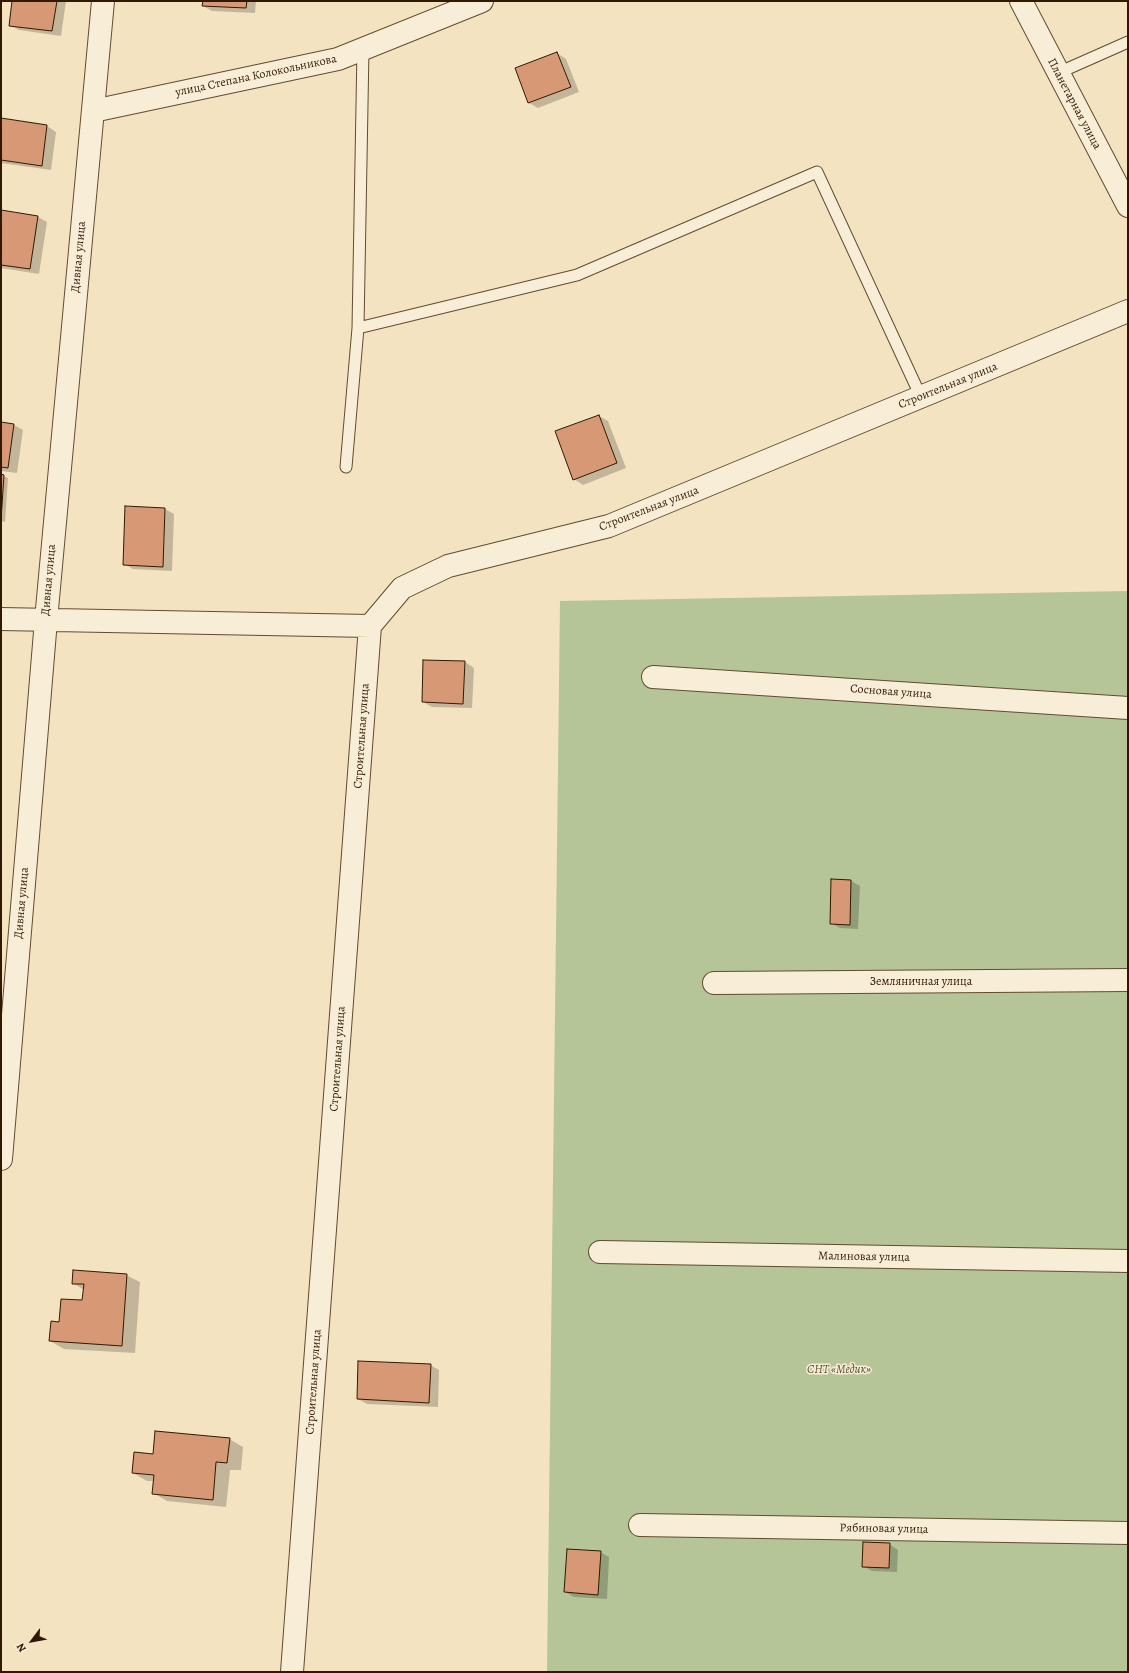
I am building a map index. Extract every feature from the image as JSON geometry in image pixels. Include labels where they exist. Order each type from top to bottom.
[{"type":"street","name":"Дивная улица","points":[[1,1159],[46,620],[103,1]]},
{"type":"street","name":"улица Степана Колокольникова","points":[[93,111],[338,59],[482,1]]},
{"type":"street","name":"Планетарная улица","points":[[1021,1],[1128,206]]},
{"type":"street","name":"Строительная улица","points":[[292,1672],[370,626],[402,588],[448,566],[609,526],[1128,311]]},
{"type":"street","points":[[1,619],[370,626]]},
{"type":"street","name":"Сосновая улица","points":[[653,677],[1128,708]]},
{"type":"street","name":"Земляничная улица","points":[[714,983],[1128,980]]},
{"type":"street","name":"Малиновая улица","points":[[600,1252],[1128,1261]]},
{"type":"street","name":"Рябиновая улица","points":[[640,1525],[1128,1533]]},
{"type":"lane","points":[[1058,73],[1128,42]]},
{"type":"lane","points":[[346,468],[358,328],[363,49]]},
{"type":"lane","points":[[358,328],[577,275],[817,172],[921,397]]},
{"type":"green space","name":"СНТ «Медик»","points":[[1128,591],[1128,1672],[547,1672],[560,601]]},
{"type":"building","points":[[12,1],[57,1],[52,31],[9,26]]},
{"type":"building","points":[[203,1],[247,1],[246,8],[202,6]]},
{"type":"building","points":[[557,52],[571,87],[528,103],[515,68]]},
{"type":"building","points":[[1,118],[47,125],[42,166],[1,160]]},
{"type":"building","points":[[1,210],[38,216],[30,269],[1,265]]},
{"type":"building","points":[[599,415],[617,463],[573,480],[555,431]]},
{"type":"building","points":[[1,422],[14,424],[8,468],[1,467]]},
{"type":"building","points":[[1,474],[4,475],[1,520]]},
{"type":"building","points":[[125,506],[165,508],[163,567],[123,565]]},
{"type":"building","points":[[423,660],[465,661],[463,704],[422,702]]},
{"type":"building","points":[[831,879],[851,880],[850,925],[830,924]]},
{"type":"building","points":[[73,1270],[127,1274],[122,1346],[49,1341],[51,1321],[59,1322],[61,1299],[82,1300],[84,1284],[72,1284]]},
{"type":"building","points":[[358,1361],[431,1364],[429,1403],[357,1399]]},
{"type":"building","points":[[155,1431],[230,1438],[227,1463],[216,1462],[213,1500],[152,1494],[154,1475],[132,1473],[134,1452],[153,1454]]},
{"type":"building","points":[[863,1542],[890,1543],[889,1568],[862,1567]]},
{"type":"building","points":[[567,1549],[601,1551],[598,1595],[564,1592]]}]
